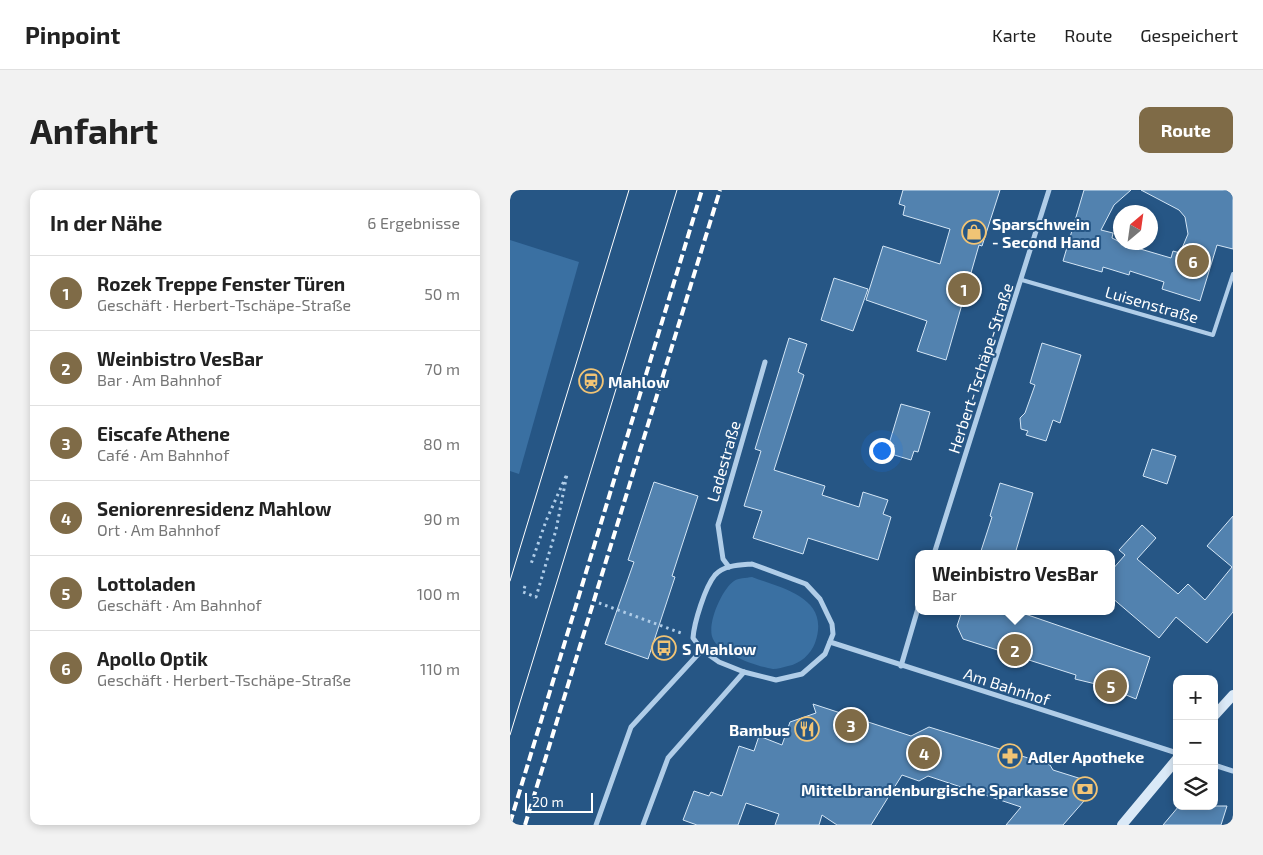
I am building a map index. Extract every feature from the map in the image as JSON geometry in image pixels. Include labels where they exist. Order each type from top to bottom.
[{"type":"main road","points":[[1218,712],[1233,695]]},
{"type":"main road","points":[[1122,825],[1173,764]]},
{"type":"street","name":"Herbert-Tschäpe-Straße","points":[[935,550],[1049,190]]},
{"type":"street","name":"Ladestraße","points":[[729,567],[723,559],[718,525],[765,362]]},
{"type":"street","points":[[752,564],[806,584],[820,599],[832,624],[830,642],[825,654],[802,674],[776,680],[744,672],[719,662],[702,650],[693,638],[708,589],[716,575],[729,567],[752,564]]},
{"type":"street","points":[[901,666],[916,615]]},
{"type":"street","name":"Am Bahnhof","points":[[830,642],[1173,752]]},
{"type":"street","points":[[596,825],[631,727],[702,650]]},
{"type":"street","points":[[643,825],[668,758],[744,672]]},
{"type":"street","points":[[1218,766],[1233,771]]},
{"type":"lane","name":"Luisenstraße","points":[[1022,280],[1213,335],[1233,274]]},
{"type":"path","points":[[525,586],[523,592],[536,596],[556,530],[567,474],[546,521],[531,564]]},
{"type":"path","points":[[599,602],[693,638]]},
{"type":"shaded area","points":[[510,240],[579,262],[519,474],[510,471]]},
{"type":"shaded area","points":[[752,577],[790,591],[811,606],[816,615],[818,628],[813,647],[801,661],[775,669],[766,668],[731,654],[713,639],[711,633],[713,617],[725,591],[736,580]]},
{"type":"building","points":[[903,190],[1000,190],[982,246],[979,245],[946,360],[917,351],[927,321],[866,300],[883,246],[940,264],[950,229],[903,215],[905,206],[899,204]]},
{"type":"building","points":[[1084,190],[1131,190],[1113,205],[1101,230],[1113,233],[1113,250],[1144,250],[1171,258],[1173,251],[1180,253],[1188,234],[1185,217],[1179,210],[1141,190],[1233,190],[1233,249],[1217,245],[1200,301],[1162,289],[1164,282],[1130,271],[1129,275],[1103,267],[1102,272],[1063,261]]},
{"type":"building","points":[[834,278],[868,289],[853,331],[821,320]]},
{"type":"building","points":[[789,338],[807,344],[798,372],[804,375],[774,470],[825,486],[822,495],[859,507],[863,492],[888,500],[883,514],[891,517],[878,560],[808,538],[803,554],[753,538],[762,511],[744,506],[761,451],[755,449]]},
{"type":"building","points":[[1042,343],[1081,355],[1060,423],[1053,420],[1046,441],[1026,435],[1028,431],[1021,429],[1020,418],[1025,413],[1035,385],[1030,383]]},
{"type":"building","points":[[901,404],[930,412],[918,452],[914,451],[911,460],[891,454],[894,445],[889,444]]},
{"type":"building","points":[[1152,449],[1176,456],[1167,484],[1143,476]]},
{"type":"building","points":[[654,482],[698,496],[672,576],[675,577],[648,659],[605,644],[634,562],[628,560]]},
{"type":"building","points":[[1000,483],[1033,493],[1016,550],[981,550],[992,517],[990,516]]},
{"type":"building","points":[[1233,516],[1233,612],[1207,643],[1176,617],[1159,638],[1115,600],[1115,566],[1125,555],[1119,550],[1142,525],[1156,538],[1137,559],[1178,594],[1188,584],[1205,600],[1232,567],[1207,546]]},
{"type":"building","points":[[961,615],[1028,615],[1150,657],[1136,699],[1104,686],[1075,679],[1076,675],[963,639],[957,626]]},
{"type":"building","points":[[813,704],[911,736],[929,727],[1050,765],[1053,770],[1088,781],[1091,793],[1063,825],[1006,825],[1021,807],[928,776],[919,781],[902,775],[871,825],[837,825],[822,815],[819,825],[775,825],[779,814],[746,803],[738,825],[697,825],[683,820],[694,791],[709,796],[711,792],[722,796],[739,746],[754,751],[759,736],[782,745],[790,722],[816,713]]},
{"type":"building","points":[[1218,806],[1227,806],[1221,825],[1163,825],[1176,810],[1218,810]]},
{"type":"tram line","points":[[510,581],[629,190]]},
{"type":"tram line","points":[[510,735],[677,190]]},
{"type":"railway","points":[[510,823],[702,190]]},
{"type":"railway","points":[[525,825],[720,190]]},
{"type":"place","name":"Sparschwein - Second Hand","points":[[974,232]]},
{"type":"place","name":"Apollo Optik","points":[[1193,261]]},
{"type":"place","name":"Rozek Treppe Fenster Türen","points":[[964,289]]},
{"type":"place","name":"Mahlow","points":[[591,381]]},
{"type":"place","name":"S Mahlow","points":[[664,648]]},
{"type":"place","name":"Weinbistro VesBar","points":[[1015,650]]},
{"type":"place","name":"Lottoladen","points":[[1111,686]]},
{"type":"place","name":"Eiscafe Athene","points":[[851,725]]},
{"type":"place","name":"Bambus","points":[[807,729]]},
{"type":"place","name":"Seniorenresidenz Mahlow","points":[[924,753]]},
{"type":"place","name":"Adler Apotheke","points":[[1010,756]]},
{"type":"place","name":"Mittelbrandenburgische Sparkasse","points":[[1085,789]]}]
